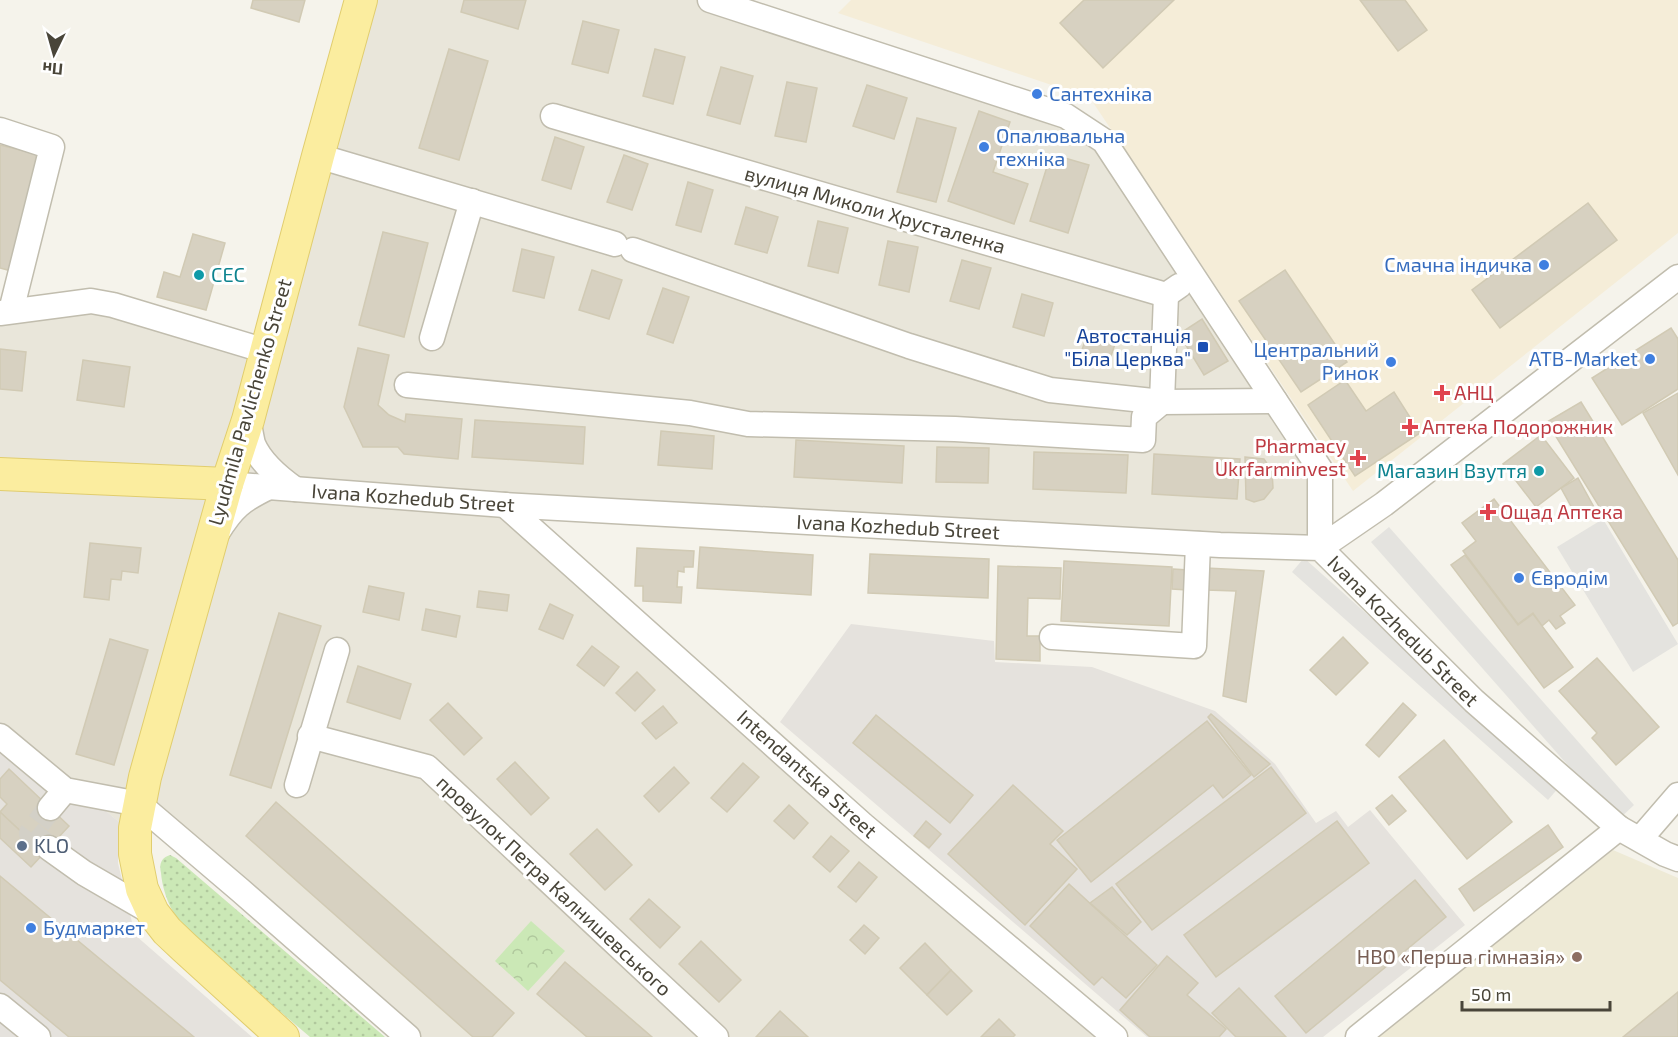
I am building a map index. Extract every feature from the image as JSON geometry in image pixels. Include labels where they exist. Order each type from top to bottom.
[{"type":"main road","name":"Lyudmila Pavlichenko Street","points":[[283,1037],[167,931],[153,913],[142,889],[135,854],[135,828],[145,777],[227,484],[244,433],[361,0]]},
{"type":"main road","points":[[174,481],[200,474],[221,463],[244,433]]},
{"type":"main road","name":"Ivana Kozhedub Street","points":[[0,474],[227,484]]},
{"type":"main road","points":[[174,481],[194,492],[206,510],[211,542]]},
{"type":"street","points":[[710,0],[1066,116],[1104,141],[1320,469],[1320,548]]},
{"type":"street","name":"вулиця Миколи Хрусталенка","points":[[553,116],[1166,295]]},
{"type":"street","points":[[0,130],[52,147],[5,312],[91,301],[113,305],[266,351]]},
{"type":"street","points":[[318,156],[624,247],[909,346],[1050,390],[1162,402],[1275,401]]},
{"type":"street","points":[[432,338],[472,201]]},
{"type":"street","points":[[407,385],[690,413],[748,424],[955,429],[1143,440],[1144,417],[1162,402],[1166,295],[1193,276]]},
{"type":"street","points":[[1320,548],[1384,504],[1678,277]]},
{"type":"street","points":[[244,433],[254,444],[263,461],[295,489]]},
{"type":"street","name":"Ivana Kozhedub Street","points":[[227,484],[505,505],[1198,544],[1320,548],[1474,701],[1619,828],[1678,859]]},
{"type":"street","points":[[211,542],[229,513],[245,499],[269,487]]},
{"type":"street","name":"Intendantska Street","points":[[505,505],[863,825],[1115,1037]]},
{"type":"street","points":[[1052,637],[1194,645],[1198,544]]},
{"type":"street","points":[[297,785],[337,650]]},
{"type":"street","points":[[0,736],[57,799],[139,804],[408,1037]]},
{"type":"street","name":"провулок Петра Калнишевського","points":[[310,736],[427,767],[716,1037]]},
{"type":"street","points":[[1640,839],[1678,795]]},
{"type":"street","points":[[1359,1037],[1619,828]]},
{"type":"street","points":[[49,848],[84,873],[153,913]]},
{"type":"street","points":[[0,1006],[38,1037]]},
{"type":"shaded area","points":[[362,0],[712,0],[1104,141],[1320,469],[1320,548],[506,505],[1118,1037],[407,1037],[139,805],[119,822],[0,722],[0,309],[91,301],[266,351]]},
{"type":"shaded area","name":"Центральний Ринок","points":[[851,0],[1678,0],[1678,233],[1353,491],[1090,98],[838,13]]},
{"type":"shaded area","points":[[1603,519],[1678,644],[1633,672],[1557,547]]},
{"type":"shaded area","points":[[1389,527],[1634,805],[1617,821],[1371,542]]},
{"type":"shaded area","points":[[1304,558],[1560,786],[1548,800],[1292,572]]},
{"type":"shaded area","points":[[851,624],[994,641],[995,662],[1092,667],[1215,711],[1275,764],[1316,823],[1336,811],[1348,827],[1370,810],[1465,925],[1323,1037],[1147,1037],[780,722]]},
{"type":"shaded area","points":[[0,722],[119,822],[118,863],[135,935],[252,1037],[0,1037]]},
{"type":"shaded area","name":"НВО «Перша гімназія»","points":[[1613,850],[1678,878],[1678,1037],[1373,1037]]},
{"type":"green space","points":[[170,855],[385,1037],[310,1037],[231,969],[178,919],[166,896],[160,870],[163,860]]},
{"type":"green space","points":[[531,921],[565,951],[528,991],[495,961]]},
{"type":"building","points":[[253,0],[305,0],[299,22],[251,8]]},
{"type":"building","points":[[464,0],[526,0],[518,29],[461,12]]},
{"type":"building","points":[[1084,0],[1174,0],[1103,68],[1060,23]]},
{"type":"building","points":[[1360,0],[1405,0],[1427,30],[1398,51]]},
{"type":"building","points":[[583,21],[619,30],[608,73],[572,64]]},
{"type":"building","points":[[449,49],[488,61],[459,160],[419,148]]},
{"type":"building","points":[[655,49],[685,57],[673,104],[643,96]]},
{"type":"building","points":[[721,67],[753,76],[740,124],[707,115]]},
{"type":"building","points":[[787,82],[817,88],[806,142],[775,136]]},
{"type":"building","points":[[867,85],[907,98],[894,139],[853,126]]},
{"type":"building","name":"Опалювальна техніка","points":[[979,111],[1010,122],[993,172],[1028,184],[1014,224],[948,201]]},
{"type":"building","points":[[917,118],[956,128],[936,202],[897,192]]},
{"type":"building","points":[[555,137],[584,147],[571,189],[542,180]]},
{"type":"building","points":[[0,145],[44,156],[15,272],[0,268]]},
{"type":"building","points":[[1051,154],[1089,165],[1068,233],[1030,221]]},
{"type":"building","points":[[624,155],[648,164],[632,210],[607,202]]},
{"type":"building","points":[[688,182],[713,190],[701,232],[676,225]]},
{"type":"building","name":"Смачна індичка","points":[[1588,203],[1617,240],[1500,328],[1472,290]]},
{"type":"building","points":[[746,207],[778,217],[767,253],[735,244]]},
{"type":"building","points":[[818,221],[848,228],[838,273],[808,266]]},
{"type":"building","points":[[383,232],[428,243],[404,337],[359,325]]},
{"type":"building","name":"СЕС","points":[[193,234],[225,243],[206,310],[157,297],[164,272],[180,277]]},
{"type":"building","points":[[888,241],[918,247],[909,292],[879,285]]},
{"type":"building","points":[[522,249],[554,257],[544,298],[513,291]]},
{"type":"building","points":[[962,260],[991,268],[979,309],[950,301]]},
{"type":"building","points":[[592,270],[622,280],[609,319],[579,310]]},
{"type":"building","points":[[1285,270],[1347,362],[1301,392],[1239,301]]},
{"type":"building","points":[[663,288],[689,297],[673,343],[647,334]]},
{"type":"building","points":[[1022,294],[1053,303],[1044,336],[1013,327]]},
{"type":"building","name":"Автостанція \"Біла Церква\"","points":[[1202,319],[1228,361],[1204,375],[1179,334]]},
{"type":"building","name":"ATB-Market","points":[[1671,328],[1678,339],[1678,389],[1622,425],[1592,378]]},
{"type":"building","points":[[1088,332],[1116,341],[1107,368],[1079,359]]},
{"type":"building","points":[[358,348],[389,355],[378,405],[389,415],[405,422],[406,414],[462,419],[458,459],[404,454],[398,447],[363,447],[344,407]]},
{"type":"building","points":[[0,349],[26,352],[22,391],[0,389]]},
{"type":"building","points":[[83,360],[130,367],[124,407],[77,400]]},
{"type":"building","points":[[1345,380],[1366,411],[1394,392],[1420,433],[1355,476],[1308,405]]},
{"type":"building","points":[[1678,393],[1678,475],[1643,413]]},
{"type":"building","points":[[1581,402],[1678,560],[1678,623],[1673,626],[1547,422]]},
{"type":"building","points":[[475,420],[585,427],[583,464],[472,457]]},
{"type":"building","points":[[661,431],[714,436],[712,469],[658,465]]},
{"type":"building","name":"Магазин Взуття","points":[[1541,435],[1574,478],[1536,507],[1503,464]]},
{"type":"building","points":[[796,440],[904,446],[902,483],[794,477]]},
{"type":"building","points":[[937,447],[989,448],[988,483],[936,482]]},
{"type":"building","points":[[1034,452],[1128,455],[1126,493],[1033,489]]},
{"type":"building","points":[[1154,454],[1240,459],[1237,499],[1152,494]]},
{"type":"building","points":[[1245,457],[1264,459],[1272,471],[1273,488],[1264,499],[1254,502],[1246,499]]},
{"type":"building","points":[[1578,478],[1595,509],[1578,519],[1561,488]]},
{"type":"building","name":"Євродім","points":[[1494,499],[1575,605],[1560,616],[1565,623],[1556,629],[1549,620],[1542,626],[1533,613],[1518,624],[1463,551],[1476,541],[1462,523]]},
{"type":"building","points":[[90,543],[141,548],[138,573],[122,571],[121,580],[111,579],[109,600],[84,597]]},
{"type":"building","points":[[700,547],[813,555],[811,595],[697,588]]},
{"type":"building","points":[[637,548],[694,551],[693,567],[684,567],[684,572],[678,571],[677,587],[682,587],[681,603],[643,601],[643,586],[635,586]]},
{"type":"building","points":[[870,554],[989,559],[988,598],[868,593]]},
{"type":"building","points":[[1465,555],[1518,625],[1533,614],[1573,667],[1544,688],[1451,565]]},
{"type":"building","points":[[1064,561],[1172,567],[1169,626],[1061,621]]},
{"type":"building","points":[[998,566],[1061,568],[1060,599],[1028,598],[1027,636],[1040,636],[1040,661],[996,659]]},
{"type":"building","points":[[1206,568],[1264,571],[1246,702],[1223,696],[1236,591],[1206,590]]},
{"type":"building","points":[[1173,569],[1188,570],[1187,590],[1172,589]]},
{"type":"building","points":[[369,586],[404,593],[399,620],[363,612]]},
{"type":"building","points":[[479,591],[509,595],[507,611],[477,607]]},
{"type":"building","points":[[550,604],[573,615],[563,639],[539,629]]},
{"type":"building","points":[[426,609],[460,616],[456,637],[422,630]]},
{"type":"building","points":[[279,613],[321,626],[271,788],[230,775]]},
{"type":"building","points":[[1343,637],[1368,663],[1336,695],[1310,670]]},
{"type":"building","points":[[110,639],[148,650],[114,765],[76,754]]},
{"type":"building","points":[[592,646],[619,667],[604,686],[577,665]]},
{"type":"building","points":[[1597,658],[1659,727],[1616,765],[1592,738],[1597,733],[1559,691]]},
{"type":"building","points":[[358,666],[411,684],[400,719],[347,702]]},
{"type":"building","points":[[637,672],[655,690],[635,711],[616,693]]},
{"type":"building","points":[[448,703],[482,738],[464,755],[430,720]]},
{"type":"building","points":[[1403,703],[1416,715],[1379,757],[1366,745]]},
{"type":"building","points":[[663,706],[677,723],[656,739],[642,723]]},
{"type":"building","points":[[1211,714],[1270,764],[1254,777],[1208,717]]},
{"type":"building","points":[[876,715],[973,795],[950,823],[853,743]]},
{"type":"building","points":[[1207,721],[1251,775],[1223,798],[1213,785],[1091,882],[1057,840]]},
{"type":"building","points":[[1444,740],[1512,822],[1467,859],[1399,777]]},
{"type":"building","points":[[515,762],[549,798],[531,815],[497,779]]},
{"type":"building","points":[[743,763],[759,777],[727,812],[711,798]]},
{"type":"building","points":[[674,767],[689,783],[659,812],[644,796]]},
{"type":"building","points":[[1271,767],[1306,813],[1152,930],[1116,884]]},
{"type":"building","points":[[9,769],[69,826],[44,853],[0,812],[7,804],[0,797],[0,779]]},
{"type":"building","points":[[1013,785],[1063,831],[1050,844],[1077,869],[1025,925],[948,854]]},
{"type":"building","points":[[1392,795],[1406,811],[1389,825],[1376,808]]},
{"type":"building","points":[[276,802],[514,1013],[492,1037],[473,1037],[246,836]]},
{"type":"building","points":[[789,805],[808,823],[794,839],[774,821]]},
{"type":"building","name":"KLO","points":[[0,812],[44,853],[31,867],[0,838]]},
{"type":"building","points":[[926,821],[941,834],[929,848],[914,836]]},
{"type":"building","points":[[1337,821],[1369,863],[1216,977],[1184,935]]},
{"type":"building","points":[[1548,825],[1563,847],[1474,911],[1459,889]]},
{"type":"building","points":[[597,829],[632,865],[605,890],[570,854]]},
{"type":"building","points":[[831,836],[849,851],[830,872],[813,857]]},
{"type":"building","points":[[859,862],[877,877],[856,902],[838,887]]},
{"type":"building","name":"Будмаркет","points":[[0,876],[194,1037],[69,1037],[0,980]]},
{"type":"building","points":[[1415,880],[1446,917],[1306,1033],[1275,996]]},
{"type":"building","points":[[1069,884],[1157,965],[1126,998],[1102,977],[1094,985],[1030,926]]},
{"type":"building","points":[[1112,887],[1141,922],[1127,935],[1090,903]]},
{"type":"building","points":[[649,899],[680,927],[660,948],[630,919]]},
{"type":"building","points":[[864,925],[879,938],[865,954],[850,940]]},
{"type":"building","points":[[701,941],[741,980],[719,1002],[679,964]]},
{"type":"building","points":[[925,943],[951,970],[927,995],[900,968]]},
{"type":"building","points":[[1167,956],[1198,983],[1187,995],[1226,1029],[1219,1037],[1150,1037],[1120,1010]]},
{"type":"building","points":[[565,962],[652,1037],[587,1037],[537,994]]},
{"type":"building","points":[[951,970],[972,991],[947,1015],[927,995]]},
{"type":"building","points":[[1239,988],[1286,1037],[1236,1037],[1212,1013]]},
{"type":"building","points":[[1678,992],[1678,1037],[1623,1037]]},
{"type":"building","points":[[780,1011],[808,1037],[756,1037]]},
{"type":"building","points":[[999,1019],[1015,1035],[1013,1037],[981,1037]]},
{"type":"tunnel","points":[[49,848],[31,833],[50,808]]},
{"type":"place","name":"Сантехніка","points":[[1037,94]]},
{"type":"place","name":"Опалювальна техніка","points":[[984,147]]},
{"type":"place","name":"Смачна індичка","points":[[1544,265]]},
{"type":"place","name":"СЕС","points":[[199,275]]},
{"type":"place","name":"Автостанція \"Біла Церква\"","points":[[1203,347]]},
{"type":"place","name":"ATB-Market","points":[[1650,359]]},
{"type":"place","name":"Центральний Ринок","points":[[1391,362]]},
{"type":"place","name":"АНЦ","points":[[1442,393]]},
{"type":"place","name":"Аптека Подорожник","points":[[1410,427]]},
{"type":"place","name":"Pharmacy Ukrfarminvest","points":[[1358,458]]},
{"type":"place","name":"Магазин Взуття","points":[[1539,471]]},
{"type":"place","name":"Ощад Аптека","points":[[1488,512]]},
{"type":"place","name":"Євродім","points":[[1519,578]]},
{"type":"place","name":"KLO","points":[[22,846]]},
{"type":"place","name":"Будмаркет","points":[[31,928]]},
{"type":"place","name":"НВО «Перша гімназія»","points":[[1577,957]]}]
